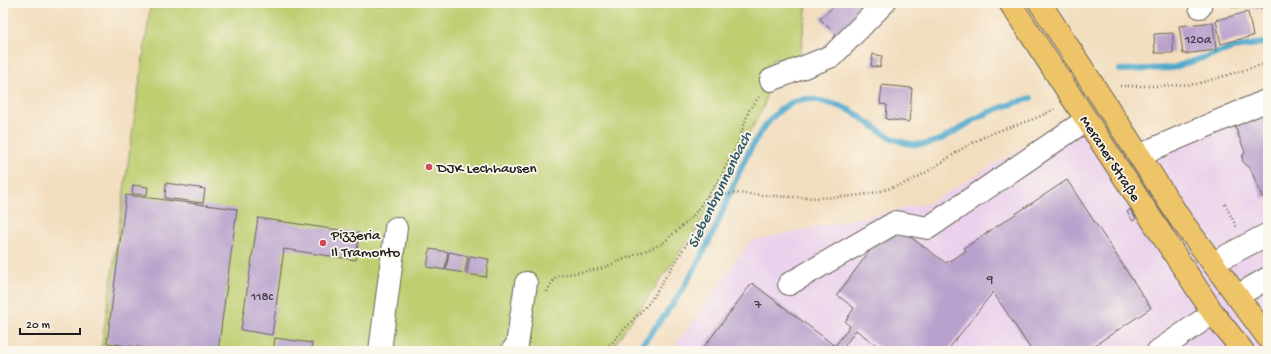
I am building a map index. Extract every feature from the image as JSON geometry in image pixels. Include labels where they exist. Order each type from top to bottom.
[{"type":"main road","name":"Meraner Straße","points":[[1010,3],[1213,313],[1243,351]]},
{"type":"main road","name":"Meraner Straße","points":[[1040,3],[1181,220],[1268,338]]},
{"type":"main road","points":[[1179,261],[1213,263]]},
{"type":"main road","points":[[1213,313],[1241,302]]},
{"type":"street","points":[[771,80],[832,56],[884,3]]},
{"type":"street","points":[[1140,157],[1155,148],[1217,126],[1268,100]]},
{"type":"street","points":[[789,284],[896,222],[928,228],[1086,120]]},
{"type":"street","points":[[380,351],[396,228]]},
{"type":"street","points":[[1213,263],[1268,234]]},
{"type":"street","points":[[1241,302],[1268,278]]},
{"type":"street","points":[[512,351],[517,345],[526,283]]},
{"type":"street","points":[[1158,351],[1213,313]]},
{"type":"path","points":[[1119,86],[1197,84],[1268,63]]},
{"type":"path","points":[[546,295],[556,276],[600,269],[662,244],[693,216],[719,180],[738,144],[749,110],[771,80]]},
{"type":"path","points":[[604,351],[649,303],[712,202],[723,195],[735,192],[811,197],[879,192],[914,179],[984,137],[1043,116],[1054,109]]},
{"type":"path","points":[[1225,204],[1238,229]]},
{"type":"shaded area","points":[[1268,86],[1268,351],[671,351],[750,241],[930,203],[1059,126],[1156,137]]},
{"type":"green space","name":"DJK Lechhausen","points":[[151,3],[807,3],[800,57],[773,59],[764,106],[697,228],[610,351],[101,351]]},
{"type":"building","points":[[837,3],[872,3],[838,37],[820,19]]},
{"type":"building","points":[[1232,3],[1268,3],[1268,8],[1231,7]]},
{"type":"building","points":[[1248,12],[1253,36],[1221,44],[1216,20]]},
{"type":"building","points":[[1213,22],[1216,50],[1183,54],[1179,26]]},
{"type":"building","points":[[1173,33],[1173,53],[1155,53],[1154,34]]},
{"type":"building","points":[[873,54],[882,56],[880,67],[871,66]]},
{"type":"building","points":[[882,85],[912,88],[909,122],[886,119],[887,105],[880,104]]},
{"type":"building","points":[[1268,112],[1268,196],[1263,198],[1250,168],[1243,162],[1242,157],[1245,152],[1235,126]]},
{"type":"building","points":[[1067,180],[1151,308],[1086,351],[1032,351],[993,292],[947,351],[884,351],[856,330],[841,351],[701,351],[752,283],[835,346],[850,326],[845,322],[854,308],[837,295],[883,233],[902,231],[946,263],[966,251],[964,248]]},
{"type":"building","points":[[166,183],[205,189],[203,203],[165,198]]},
{"type":"building","points":[[133,185],[148,187],[147,195],[132,194]]},
{"type":"building","points":[[126,195],[237,209],[218,351],[166,351],[107,343]]},
{"type":"building","points":[[1130,209],[1136,219],[1133,221],[1127,212]]},
{"type":"building","points":[[258,218],[359,233],[356,260],[284,249],[272,335],[241,330]]},
{"type":"building","points":[[430,249],[448,252],[445,270],[427,267]]},
{"type":"building","points":[[449,252],[468,256],[465,273],[446,270]]},
{"type":"building","points":[[470,256],[489,259],[486,277],[467,274]]},
{"type":"building","points":[[275,338],[312,343],[311,351],[273,351]]},
{"type":"waterway","name":"Siebenbrunnenbach","points":[[1120,70],[1172,68],[1233,48],[1268,42]]},
{"type":"waterway","name":"Siebenbrunnenbach","points":[[637,351],[680,294],[693,271],[715,229],[749,152],[760,133],[773,117],[788,105],[804,99],[816,100],[831,104],[852,111],[889,137],[904,143],[922,144],[931,143],[950,135],[976,119],[1002,107],[1031,98]]},
{"type":"place","name":"DJK Lechhausen","points":[[429,167]]},
{"type":"place","name":"Pizzeria Il Tramonto","points":[[323,243]]}]
